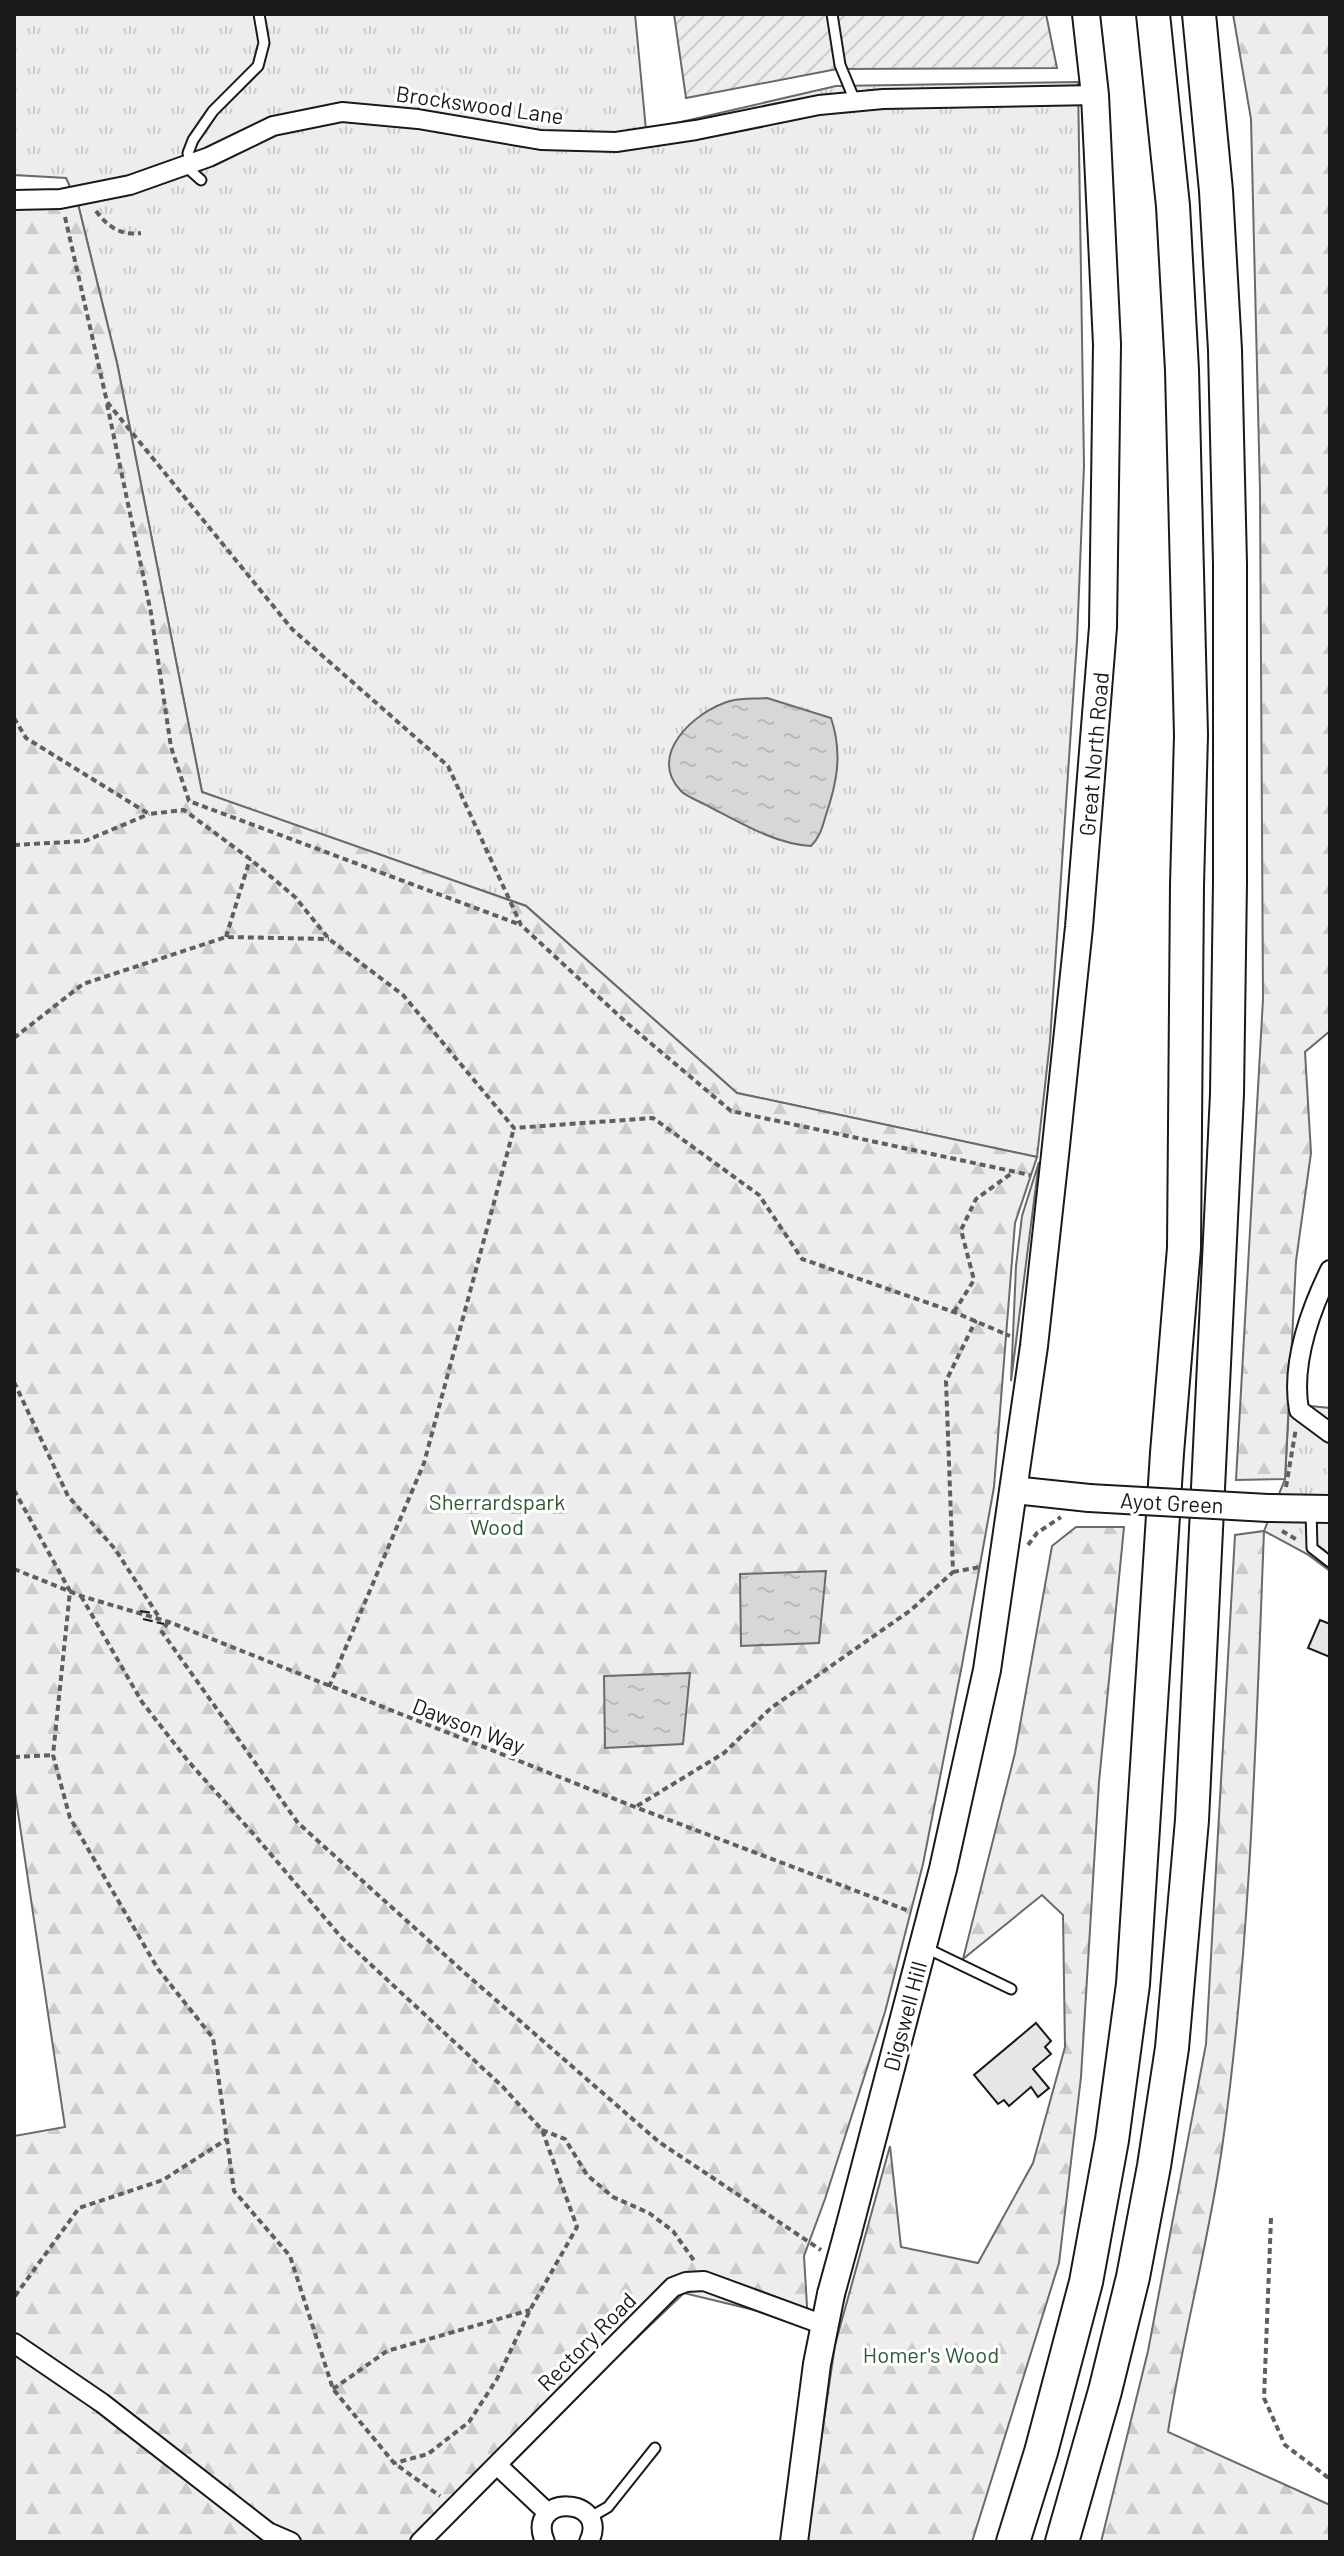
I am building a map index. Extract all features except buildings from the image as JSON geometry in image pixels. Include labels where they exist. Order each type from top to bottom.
[{"type":"highway","points":[[1013,2542],[1041,2452],[1086,2282],[1112,2140],[1131,1999],[1156,1659],[1167,1453],[1184,1248],[1191,735],[1182,370],[1175,236],[1153,14]]},
{"type":"highway","points":[[1062,2542],[1101,2406],[1133,2277],[1154,2166],[1172,2048],[1192,1820],[1226,1110],[1230,882],[1230,564],[1225,350],[1216,191],[1199,14]]},
{"type":"main road","name":"Great North Road","points":[[1014,1490],[1035,1332],[1079,927],[1103,627],[1107,344],[1095,95],[1086,14]]},
{"type":"main road","name":"Ayot Green","points":[[1014,1490],[1089,1498],[1320,1509]]},
{"type":"main road","name":"Digswell Hill","points":[[794,2542],[824,2325],[943,1869],[987,1670],[1014,1490]]},
{"type":"street","name":"Brockswood Lane","points":[[14,200],[60,199],[130,185],[209,157],[273,126],[342,112],[418,119],[541,140],[616,142],[855,101],[1095,95]]},
{"type":"street","points":[[1330,1270],[1312,1308],[1295,1388],[1299,1410],[1330,1433]]},
{"type":"street","points":[[704,2281],[824,2325]]},
{"type":"street","name":"Rectory Road","points":[[420,2542],[673,2287],[686,2282],[704,2281]]},
{"type":"street","points":[[14,2343],[102,2403],[268,2532],[291,2542]]},
{"type":"street","points":[[498,2466],[548,2513]]},
{"type":"street","points":[[545,2542],[542,2529],[548,2513],[566,2505],[575,2506],[589,2518],[592,2527],[589,2542]]},
{"type":"lane","points":[[201,180],[192,172],[188,153],[213,111],[258,66],[264,43],[259,14]]},
{"type":"lane","points":[[832,14],[840,65],[855,101]]},
{"type":"lane","points":[[1320,1509],[1312,1548],[1330,1562]]},
{"type":"lane","points":[[923,1947],[1011,1989]]},
{"type":"lane","points":[[589,2518],[608,2507],[655,2448]]},
{"type":"path","points":[[60,199],[151,613],[171,747],[189,801],[521,925],[628,1024],[731,1111],[1031,1175]]},
{"type":"path","points":[[92,205],[104,222],[115,230],[128,235],[141,233]]},
{"type":"path","points":[[107,402],[292,629],[448,766],[521,925]]},
{"type":"path","points":[[14,718],[26,738],[149,814]]},
{"type":"path","points":[[14,845],[85,841],[149,814],[184,810],[295,897],[329,939],[403,995],[514,1128]]},
{"type":"path","points":[[226,937],[250,859]]},
{"type":"path","points":[[14,1038],[83,984],[226,937],[329,939]]},
{"type":"path","points":[[514,1128],[653,1118],[759,1195],[802,1259],[976,1320],[1010,1336]]},
{"type":"path","points":[[329,1687],[424,1463],[514,1128]]},
{"type":"path","points":[[954,1312],[974,1280],[961,1230],[976,1199],[1012,1173]]},
{"type":"path","points":[[953,1572],[946,1381],[976,1320]]},
{"type":"path","points":[[14,1382],[68,1496],[115,1549],[160,1619]]},
{"type":"path","points":[[1299,1410],[1286,1487],[1275,1509],[1312,1548]]},
{"type":"path","points":[[14,1490],[70,1591],[53,1755],[70,1818],[158,1969],[213,2038],[234,2191],[290,2256],[333,2389],[394,2463],[455,2506]]},
{"type":"path","points":[[635,1807],[724,1753],[771,1708],[911,1610],[953,1572],[980,1567]]},
{"type":"path","name":"Dawson Way","points":[[14,1569],[81,1596],[169,1622],[912,1913]]},
{"type":"path","points":[[81,1596],[142,1702],[188,1761],[341,1937],[503,2087],[542,2130],[577,2227],[530,2310],[497,2379],[469,2422],[428,2454],[394,2463]]},
{"type":"path","points":[[169,1622],[162,1632],[298,1823],[659,2142],[824,2252]]},
{"type":"path","points":[[14,1757],[53,1755]]},
{"type":"path","points":[[542,2130],[565,2139],[587,2175],[613,2197],[649,2213],[673,2231],[704,2281]]},
{"type":"path","points":[[15,2296],[79,2208],[163,2180],[227,2139]]},
{"type":"path","points":[[1271,2218],[1264,2398],[1285,2445],[1330,2479]]},
{"type":"path","points":[[333,2389],[387,2351],[530,2310]]},
{"type":"green space","points":[[14,14],[635,14],[646,130],[836,86],[1078,82],[1084,466],[1077,640],[1050,1041],[1037,1157],[737,1093],[526,906],[202,792],[117,363],[78,204],[66,178],[14,175]]},
{"type":"green space","points":[[674,14],[1046,14],[1057,68],[837,69],[686,98]]},
{"type":"green space","points":[[1233,14],[1330,14],[1330,1031],[1305,1052],[1311,1153],[1296,1261],[1285,1479],[1236,1480],[1263,999],[1260,491],[1251,119]]},
{"type":"green space","name":"Sherrardspark Wood","points":[[78,204],[117,363],[202,792],[526,906],[737,1093],[1037,1157],[1015,1223],[994,1487],[923,1864],[885,2012],[804,2256],[808,2323],[684,2293],[423,2542],[14,2542],[14,2136],[65,2127],[14,1786],[14,206]]},
{"type":"green space","points":[[1289,1404],[1330,1408],[1330,1571],[1307,1554],[1264,1531],[1285,1479]]},
{"type":"green space","name":"Homer's Wood","points":[[1076,1527],[1124,1527],[1099,1782],[1081,2077],[1059,2263],[972,2542],[806,2542],[835,2345],[890,2146],[901,2247],[978,2263],[1033,2163],[1065,2047],[1063,1915],[1042,1895],[963,1959],[1015,1753],[1052,1546]]},
{"type":"green space","points":[[1264,1531],[1251,1836],[1232,2065],[1218,2177],[1168,2432],[1330,2505],[1330,2542],[1101,2542],[1148,2351],[1206,2044],[1235,1535]]},
{"type":"shaded area","points":[[1039,1162],[1011,1381],[1016,1266],[1022,1216]]},
{"type":"water","points":[[767,698],[831,718],[835,731],[838,756],[835,780],[821,830],[811,846],[771,837],[745,825],[686,795],[672,777],[669,763],[672,749],[690,724],[716,706],[730,701]]},
{"type":"water","points":[[826,1571],[819,1643],[741,1646],[740,1574]]},
{"type":"water","points":[[690,1673],[683,1744],[605,1748],[604,1676]]},
{"type":"fence","points":[[140,1611],[153,1613]]},
{"type":"fence","points":[[143,1619],[164,1624]]}]
